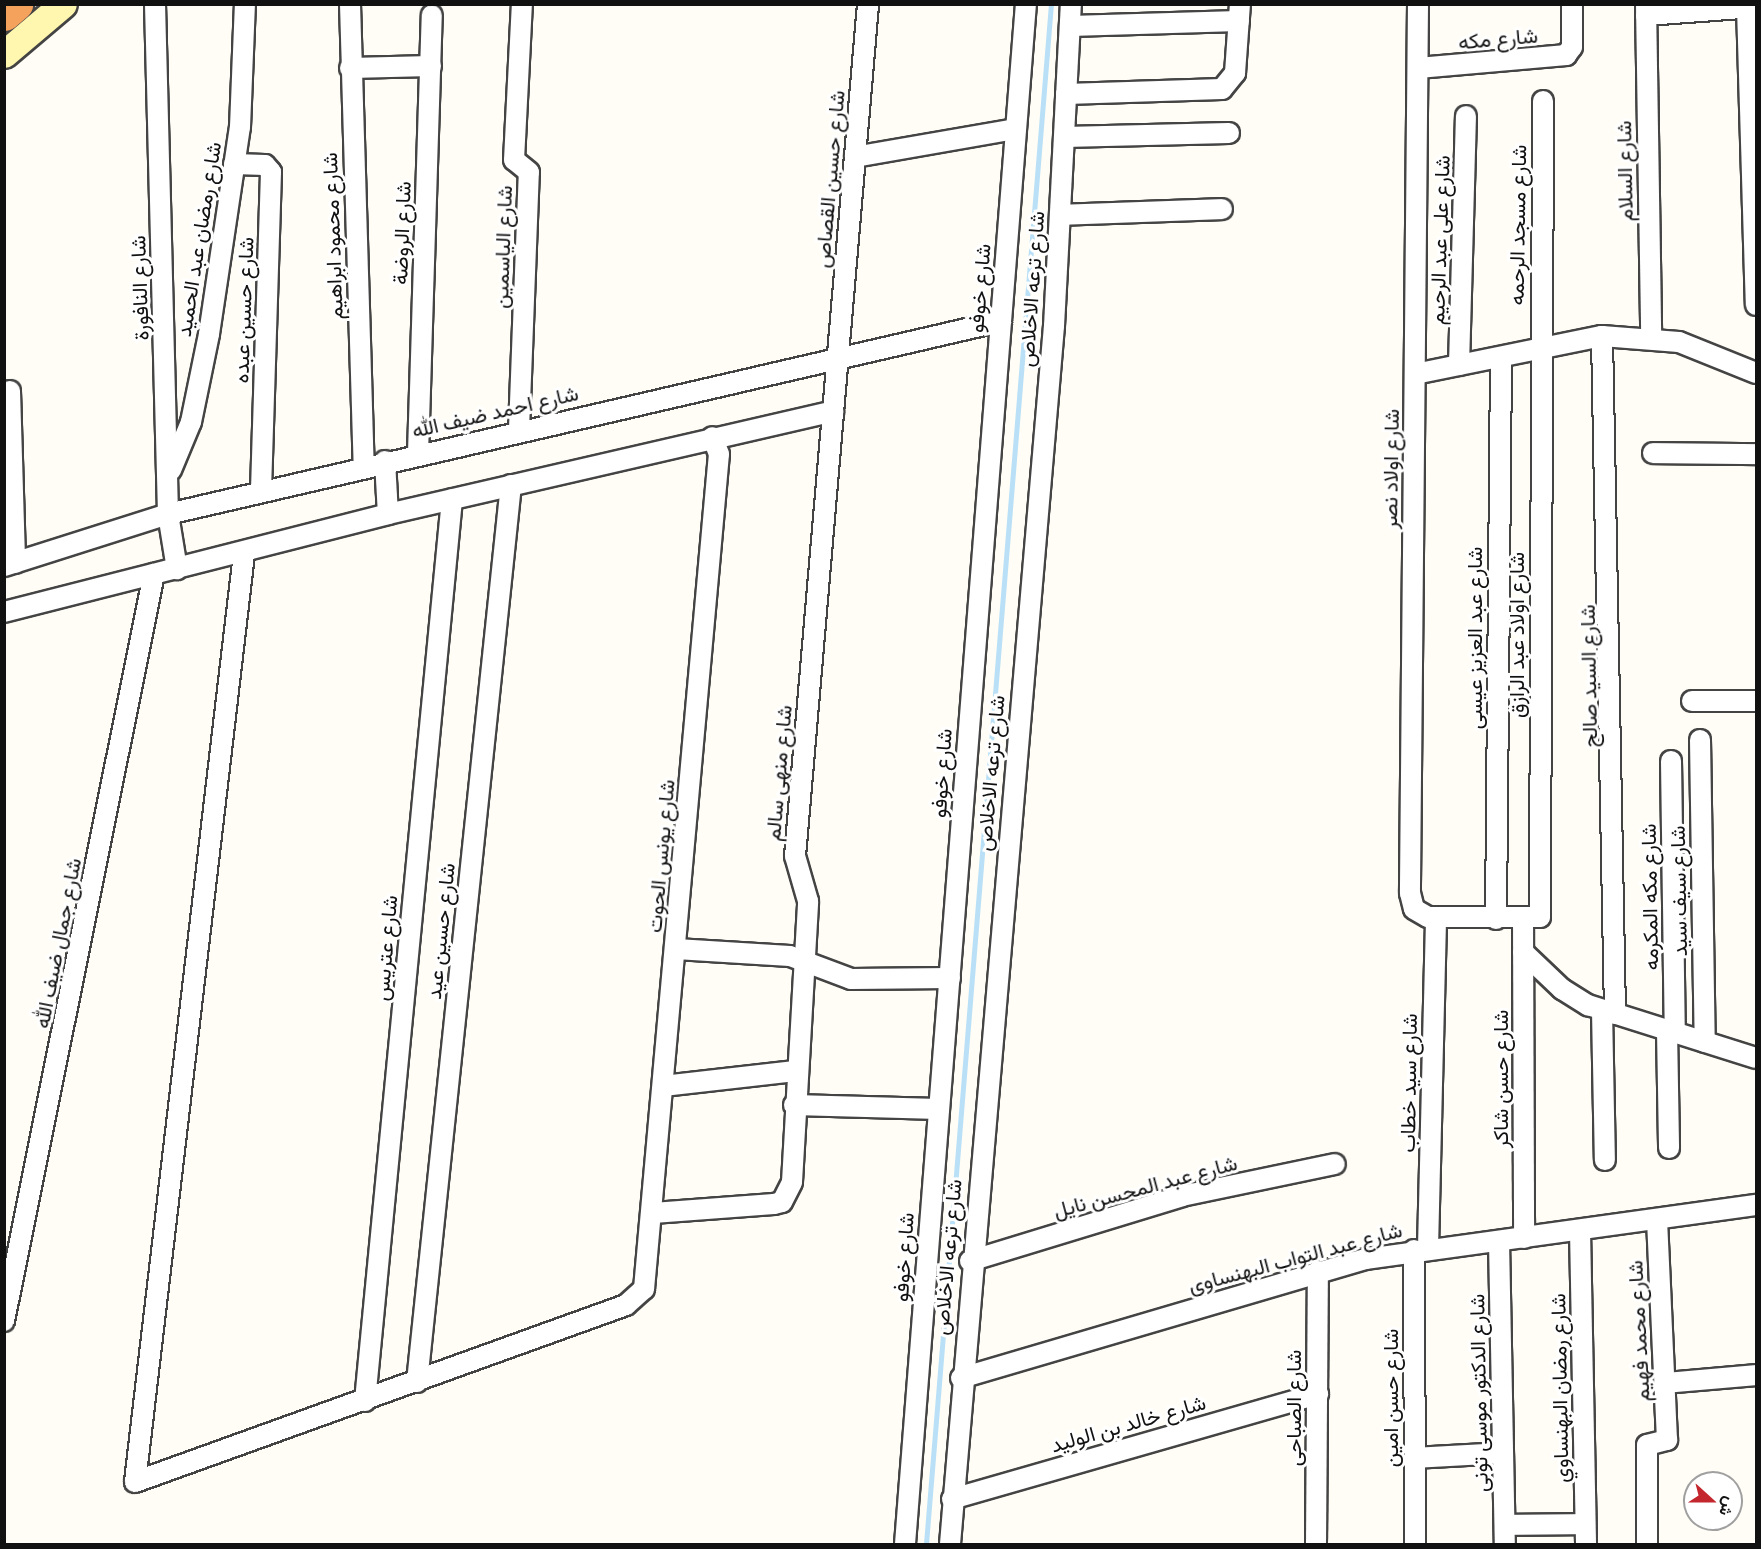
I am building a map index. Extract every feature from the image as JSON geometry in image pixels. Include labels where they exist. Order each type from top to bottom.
[{"type":"highway","points":[[4,14],[16,4]]},
{"type":"main road","points":[[4,54],[63,4]]},
{"type":"street","name":"شارع النافورة","points":[[155,4],[169,474],[168,514],[177,569]]},
{"type":"street","name":"شارع رمضان عبد الحميد","points":[[169,474],[190,422],[234,164],[245,4]]},
{"type":"street","name":"شارع محمود ابراهيم","points":[[350,4],[363,467]]},
{"type":"street","name":"شارع الياسمين","points":[[519,429],[529,172],[514,160],[522,4]]},
{"type":"street","name":"شارع حسين القصاص","points":[[838,358],[868,4]]},
{"type":"street","name":"شارع خوفو","points":[[905,1545],[1026,4]]},
{"type":"street","name":"شارع ترعه الاخلاص","points":[[950,1545],[951,1499],[970,1261],[1060,215],[1071,4]]},
{"type":"street","name":"شارع اولاد نصر","points":[[1418,4],[1410,893],[1414,909],[1436,918]]},
{"type":"street","name":"شارع مكه","points":[[1418,68],[1560,57],[1570,52],[1572,4]]},
{"type":"street","points":[[1646,10],[1752,7],[1756,304]]},
{"type":"street","name":"شارع السلام","points":[[1646,10],[1651,337]]},
{"type":"street","points":[[1066,94],[1222,88],[1234,73],[1240,13],[1070,26]]},
{"type":"street","name":"شارع الروضة","points":[[418,453],[432,15]]},
{"type":"street","points":[[350,68],[431,66]]},
{"type":"street","name":"شارع مسجد الرحمه","points":[[1540,349],[1543,101]]},
{"type":"street","name":"شارع على عبد الرحيم","points":[[1459,365],[1466,116]]},
{"type":"street","points":[[855,157],[1016,129]]},
{"type":"street","points":[[1064,137],[1229,133]]},
{"type":"street","name":"شارع حسين عبده","points":[[234,164],[265,165],[271,172],[261,491]]},
{"type":"street","points":[[1060,215],[1222,209]]},
{"type":"street","name":"شارع احمد ضيف الله","points":[[10,564],[168,514],[261,491],[519,429],[1001,321]]},
{"type":"street","points":[[1415,374],[1602,336],[1651,337],[1706,349],[1756,373]]},
{"type":"street","name":"شارع السيد صالح","points":[[1602,336],[1609,1012],[1605,1160]]},
{"type":"street","name":"شارع اولاد عبد الرازق","points":[[1530,919],[1540,349]]},
{"type":"street","name":"شارع عبد العزيز عيسى","points":[[1496,919],[1501,357]]},
{"type":"street","name":"شارع منهى سالم","points":[[653,1213],[782,1202],[792,1182],[795,1071],[808,902],[795,856],[838,358]]},
{"type":"street","points":[[10,391],[10,564]]},
{"type":"street","points":[[4,612],[244,554],[388,514],[712,437],[833,411]]},
{"type":"street","name":"شارع يونس الحوت","points":[[417,1382],[626,1305],[637,1299],[646,1281],[719,454],[712,437]]},
{"type":"street","points":[[1653,453],[1756,454]]},
{"type":"street","points":[[385,461],[388,514]]},
{"type":"street","name":"شارع حسين عيد","points":[[417,1382],[512,485]]},
{"type":"street","name":"شارع عتريس","points":[[365,1401],[452,499]]},
{"type":"street","points":[[244,554],[135,1482],[417,1382]]},
{"type":"street","name":"شارع جمال ضيف الله","points":[[4,1321],[154,574]]},
{"type":"street","points":[[1692,701],[1756,701]]},
{"type":"street","name":"شارع سيف سيد","points":[[1700,740],[1705,1042]]},
{"type":"street","name":"شارع مكه المكرمه","points":[[1669,1148],[1671,761]]},
{"type":"street","points":[[1436,918],[1530,919]]},
{"type":"street","name":"شارع سيد خطاب","points":[[1421,1249],[1436,918]]},
{"type":"street","name":"شارع حسن شاكر","points":[[1524,1238],[1523,952],[1530,919]]},
{"type":"street","points":[[676,949],[804,960],[834,977],[851,980],[950,978]]},
{"type":"street","points":[[1523,952],[1562,989],[1609,1012],[1756,1058]]},
{"type":"street","points":[[663,1086],[795,1071]]},
{"type":"street","points":[[794,1105],[939,1108]]},
{"type":"street","name":"شارع عبد المحسن نايل","points":[[970,1261],[1182,1196],[1335,1164]]},
{"type":"street","name":"شارع عبد التواب البهنساوى","points":[[961,1378],[1318,1271],[1421,1249],[1524,1238],[1756,1205]]},
{"type":"street","name":"شارع محمد فهيم","points":[[1647,1545],[1647,1445],[1666,1441],[1657,1219]]},
{"type":"street","name":"شارع رمضان البهنساوي","points":[[1580,1230],[1586,1545]]},
{"type":"street","name":"شارع الدكتور موسى تونى","points":[[1499,1241],[1505,1535]]},
{"type":"street","name":"شارع حسن امين","points":[[1415,1545],[1414,1458],[1421,1249]]},
{"type":"street","name":"شارع الصباحى","points":[[1316,1545],[1318,1271]]},
{"type":"street","points":[[1665,1383],[1756,1375]]},
{"type":"street","name":"شارع خالد بن الوليد","points":[[951,1499],[1317,1394]]},
{"type":"street","points":[[1414,1458],[1503,1453]]},
{"type":"street","points":[[1505,1535],[1585,1524]]},
{"type":"waterway","points":[[926,1544],[1051,4]]}]
